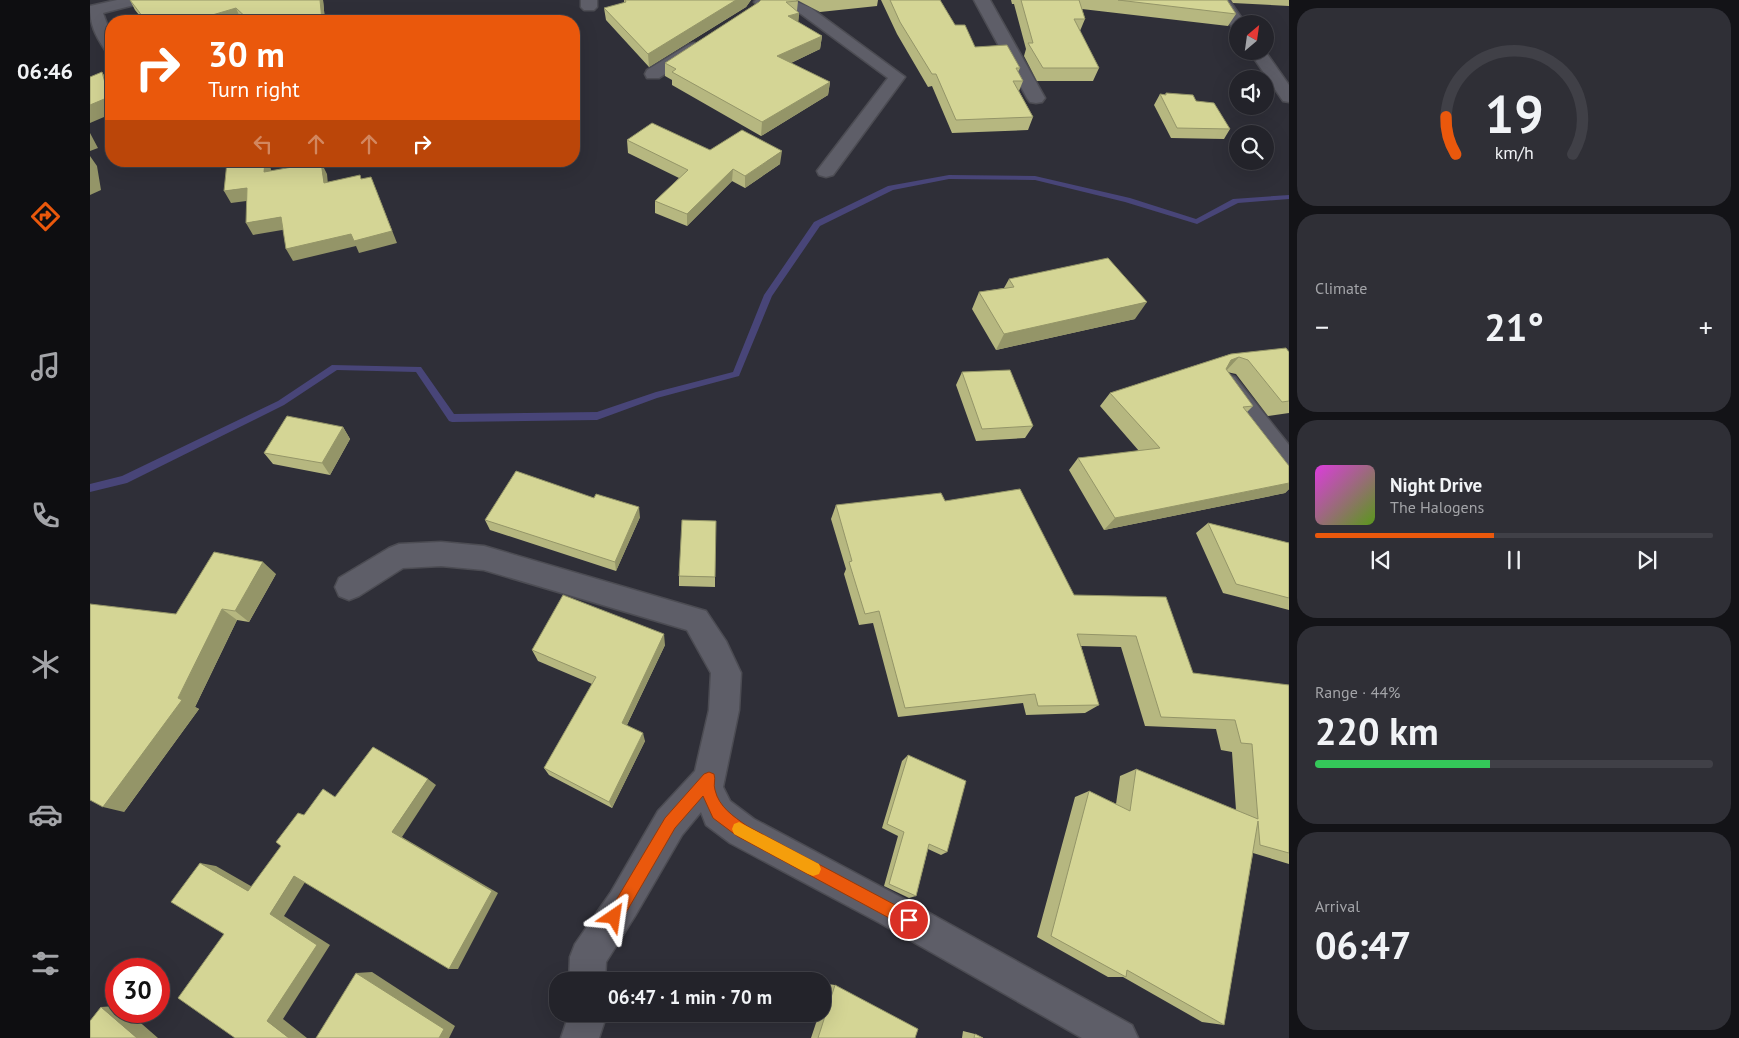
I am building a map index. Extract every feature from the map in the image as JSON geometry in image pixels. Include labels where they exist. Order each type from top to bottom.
[{"type":"street","points":[[105,38],[92,10],[137,0]]},
{"type":"street","points":[[982,0],[1036,98]]},
{"type":"street","points":[[1221,0],[1232,15]]},
{"type":"street","points":[[758,4],[791,4],[806,11],[897,77],[826,171]]},
{"type":"street","points":[[653,74],[711,37]]},
{"type":"street","points":[[1263,60],[1289,97]]},
{"type":"street","points":[[1227,382],[1289,464]]},
{"type":"street","points":[[349,587],[399,556],[442,554],[484,558],[696,620],[716,651],[726,673],[724,710],[707,788],[718,813],[742,831],[892,911],[1119,1038]]},
{"type":"street","points":[[587,972],[588,958],[623,904],[670,823],[709,778]]},
{"type":"street","points":[[580,1038],[585,1022]]},
{"type":"building","points":[[130,0],[320,0],[321,15],[244,15],[236,8],[212,15],[141,15]]},
{"type":"building","points":[[625,0],[736,0],[648,54],[604,8],[626,2]]},
{"type":"building","points":[[761,0],[798,1],[786,2],[799,13],[788,16],[822,36],[777,56],[830,82],[762,122],[672,72],[676,69],[665,63]]},
{"type":"building","points":[[890,0],[940,0],[955,25],[965,25],[975,47],[1007,45],[1020,68],[1016,68],[1023,81],[1013,81],[1033,117],[956,120],[936,74],[932,74],[900,22]]},
{"type":"building","points":[[1021,0],[1079,0],[1085,19],[1074,19],[1099,68],[1043,68],[1028,43],[1033,43]]},
{"type":"building","points":[[1118,0],[1227,0],[1236,14]]},
{"type":"building","points":[[102,72],[105,83],[105,99],[90,105],[90,77]]},
{"type":"building","points":[[1166,93],[1193,95],[1196,101],[1214,103],[1229,129],[1177,128],[1160,94],[1166,95]]},
{"type":"building","points":[[652,123],[710,150],[742,130],[782,151],[745,176],[733,169],[687,214],[655,201],[688,170],[627,140]]},
{"type":"building","points":[[226,167],[264,167],[264,172],[292,167],[322,167],[324,183],[360,175],[361,179],[371,177],[392,231],[354,241],[351,234],[286,249],[281,217],[246,223],[247,188],[224,191]]},
{"type":"building","points":[[1108,258],[1147,302],[1004,334],[979,292],[1014,287],[1009,279]]},
{"type":"building","points":[[1286,348],[1289,352],[1289,401],[1282,402],[1248,360],[1239,357],[1231,360],[1226,369],[1253,406],[1243,407],[1289,466],[1289,483],[1115,518],[1078,458],[1160,448],[1110,393],[1231,354]]},
{"type":"building","points":[[1010,370],[1033,426],[982,429],[962,372]]},
{"type":"building","points":[[287,416],[343,427],[322,463],[264,453]]},
{"type":"building","points":[[516,471],[594,498],[596,494],[639,507],[615,562],[485,520]]},
{"type":"building","points":[[1020,489],[1074,595],[1166,597],[1193,673],[1289,685],[1289,853],[1260,845],[1258,821],[1224,1025],[1127,970],[1126,977],[1051,936],[1089,791],[1130,811],[1136,769],[1258,819],[1252,744],[1241,743],[1235,720],[1161,717],[1136,636],[1077,634],[1099,705],[1038,706],[1035,694],[905,708],[879,611],[865,614],[849,562],[852,561],[836,505],[941,493],[945,501]]},
{"type":"building","points":[[682,520],[716,521],[715,577],[679,576]]},
{"type":"building","points":[[1208,523],[1289,543],[1289,598],[1236,584]]},
{"type":"building","points":[[214,552],[263,562],[235,611],[222,609],[178,698],[182,700],[103,807],[90,800],[90,604],[176,614]]},
{"type":"building","points":[[563,595],[664,634],[622,723],[643,733],[609,802],[544,768],[596,677],[532,650]]},
{"type":"building","points":[[373,747],[428,779],[392,832],[492,891],[449,969],[294,876],[270,914],[317,945],[267,1021],[289,1038],[235,1038],[178,998],[224,934],[171,902],[200,863],[248,891],[281,846],[276,842],[298,813],[304,815],[323,789],[335,797]]},
{"type":"building","points":[[908,755],[966,781],[947,852],[929,844],[916,896],[889,884],[904,832],[887,824]]},
{"type":"building","points":[[356,973],[444,1029],[439,1038],[316,1038]]},
{"type":"building","points":[[835,985],[918,1029],[915,1038],[818,1038],[823,1022],[831,1022],[831,997]]},
{"type":"building","points":[[101,1007],[105,1010],[105,1023],[120,1023],[137,1038],[90,1038],[90,1021]]},
{"type":"building","points":[[975,1034],[983,1038],[974,1038]]},
{"type":"waterway","points":[[90,488],[124,480],[281,403],[335,367],[418,369],[452,418],[597,416],[656,395],[736,374],[768,295],[817,224],[891,188],[949,177],[1035,178],[1127,200],[1197,222],[1236,201],[1289,197]]},
{"type":"slow traffic","points":[[739,829],[813,869]]},
{"type":"route","points":[[614,917],[670,823],[709,778],[707,788],[718,813],[742,831],[909,920]]}]
